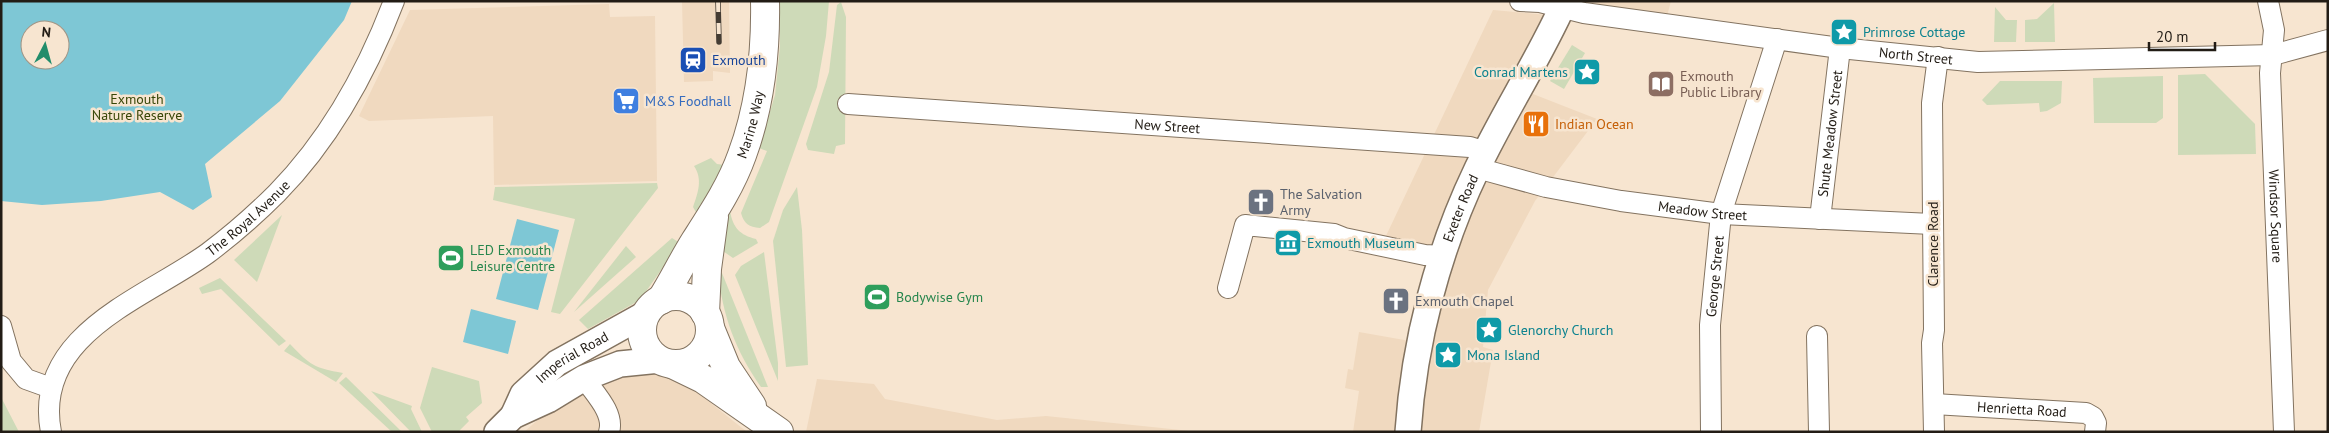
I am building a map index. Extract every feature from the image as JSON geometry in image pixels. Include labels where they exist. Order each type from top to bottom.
[{"type":"main road","name":"Marine Way","points":[[654,306],[694,242],[715,213],[736,169],[750,131],[764,57],[765,1]]},
{"type":"main road","name":"Marine Way","points":[[708,321],[707,270],[715,213]]},
{"type":"main road","points":[[673,296],[686,298],[697,304],[708,321],[726,367],[770,425],[703,379],[649,352],[643,340],[642,326],[654,306],[673,296]]},
{"type":"main road","points":[[666,362],[687,363],[700,355],[708,343],[708,321]]},
{"type":"street","name":"The Royal Avenue","points":[[51,432],[49,410],[51,388],[69,350],[88,331],[112,313],[208,253],[277,193],[312,153],[334,122],[367,65],[394,1]]},
{"type":"street","name":"North Street","points":[[1520,1],[1564,4],[1584,13],[1840,48],[1990,62],[2272,56],[2328,40]]},
{"type":"street","name":"Windsor Square","points":[[2268,1],[2274,30],[2270,72],[2284,432]]},
{"type":"street","name":"Exeter Road","points":[[1408,432],[1410,404],[1422,337],[1442,256],[1459,208],[1481,160],[1564,4]]},
{"type":"street","name":"George Street","points":[[1711,432],[1710,325],[1721,214],[1777,39]]},
{"type":"street","name":"Shute Meadow Street","points":[[1820,219],[1840,48]]},
{"type":"street","name":"Clarence Road","points":[[1934,432],[1932,103],[1938,57]]},
{"type":"street","name":"New Street","points":[[848,104],[1470,147],[1481,160]]},
{"type":"street","name":"Meadow Street","points":[[1481,160],[1546,187],[1621,201],[1721,214],[1932,224]]},
{"type":"street","points":[[1228,288],[1245,225],[1334,234],[1344,238],[1416,253],[1442,256]]},
{"type":"street","name":"Imperial Road","points":[[505,424],[523,394],[557,363],[654,306]]},
{"type":"street","points":[[1,326],[11,361],[26,379],[51,388]]},
{"type":"street","points":[[1817,336],[1819,432]]},
{"type":"street","name":"Imperial Road","points":[[505,424],[584,378],[620,364],[666,362]]},
{"type":"street","points":[[584,378],[607,411],[609,432]]},
{"type":"street","name":"Henrietta Road","points":[[1934,404],[2086,413],[2093,417],[2096,423],[2096,432]]},
{"type":"shaded area","points":[[682,1],[729,1],[730,73],[713,71],[713,81],[684,82]]},
{"type":"shaded area","points":[[1581,1],[1671,1],[1667,16]]},
{"type":"shaded area","points":[[609,4],[610,17],[655,16],[657,181],[494,185],[493,116],[369,121],[359,116],[410,10]]},
{"type":"shaded area","points":[[1493,10],[1547,15],[1510,85],[1597,119],[1535,201],[1488,290],[1483,347],[1493,350],[1479,432],[1353,432],[1359,391],[1345,388],[1348,369],[1353,370],[1359,332],[1410,341],[1435,253],[1385,238]]},
{"type":"shaded area","points":[[667,371],[683,381],[747,432],[524,432],[556,404],[611,374]]},
{"type":"shaded area","points":[[817,379],[874,384],[885,399],[997,420],[1046,416],[1200,432],[806,432]]},
{"type":"green space","points":[[779,1],[829,1],[826,36],[817,87],[769,222],[760,228],[748,224],[741,213],[767,151],[759,148],[775,95],[780,46]]},
{"type":"green space","points":[[841,2],[846,17],[845,144],[836,146],[834,154],[808,150],[806,144],[829,72],[837,5]]},
{"type":"green space","points":[[2054,3],[2055,42],[2025,42],[2025,20],[2037,19]]},
{"type":"green space","points":[[1995,7],[2006,20],[2017,20],[2016,42],[1994,42]]},
{"type":"green space","points":[[1572,45],[1585,53],[1564,89],[1550,81]]},
{"type":"green space","points":[[2205,74],[2255,124],[2256,154],[2178,155],[2178,75]]},
{"type":"green space","points":[[2163,76],[2163,118],[2156,123],[2094,123],[2093,78]]},
{"type":"green space","points":[[2000,81],[2062,81],[2061,103],[2047,111],[2040,112],[2039,103],[1987,105],[1982,100]]},
{"type":"green space","points":[[711,158],[717,164],[725,165],[697,214],[693,207],[699,181],[694,166]]},
{"type":"green space","points":[[657,183],[658,188],[560,314],[551,312],[575,219],[493,200],[495,187]]},
{"type":"green space","points":[[797,187],[802,230],[808,365],[786,367],[773,241],[783,210]]},
{"type":"green space","points":[[730,211],[733,222],[738,230],[756,239],[758,243],[733,258],[720,249]]},
{"type":"green space","points":[[282,215],[257,282],[234,260]]},
{"type":"green space","points":[[672,238],[680,243],[640,300],[588,329],[579,320]]},
{"type":"green space","points":[[626,246],[636,257],[574,312]]},
{"type":"green space","points":[[764,252],[778,363],[778,381],[735,275],[741,266]]},
{"type":"green space","points":[[718,271],[722,273],[768,387],[761,387],[737,347],[723,303]]},
{"type":"green space","points":[[220,278],[286,341],[279,346],[221,289],[202,294],[199,288]]},
{"type":"green space","points":[[290,344],[313,364],[343,373],[336,382],[284,351]]},
{"type":"green space","points":[[432,367],[479,381],[482,403],[466,417],[469,421],[458,432],[432,432],[420,408]]},
{"type":"green space","points":[[346,377],[402,432],[392,432],[339,383]]},
{"type":"green space","points":[[371,391],[412,406],[411,409],[422,432],[411,432]]},
{"type":"green space","points":[[1,396],[2,399],[19,432],[1,432]]},
{"type":"water","name":"Exmouth Nature Reserve","points":[[1,1],[352,1],[344,20],[280,101],[205,164],[212,197],[193,210],[160,192],[101,201],[42,205],[1,201]]},
{"type":"water","points":[[517,219],[559,230],[538,310],[496,299]]},
{"type":"water","points":[[471,309],[516,321],[508,354],[463,342]]},
{"type":"railway","points":[[718,1],[719,42]]},
{"type":"place","name":"Primrose Cottage","points":[[1844,32]]},
{"type":"place","name":"Exmouth","points":[[693,60]]},
{"type":"place","name":"Conrad Martens","points":[[1587,72]]},
{"type":"place","name":"Exmouth Public Library","points":[[1661,84]]},
{"type":"place","name":"M&S Foodhall","points":[[626,101]]},
{"type":"place","name":"Indian Ocean","points":[[1536,124]]},
{"type":"place","name":"The Salvation Army","points":[[1261,202]]},
{"type":"place","name":"Exmouth Museum","points":[[1288,243]]},
{"type":"place","name":"LED Exmouth Leisure Centre","points":[[451,258]]},
{"type":"place","name":"Bodywise Gym","points":[[877,297]]},
{"type":"place","name":"Exmouth Chapel","points":[[1396,301]]},
{"type":"place","name":"Glenorchy Church","points":[[1489,330]]},
{"type":"place","name":"Mona Island","points":[[1448,355]]}]
